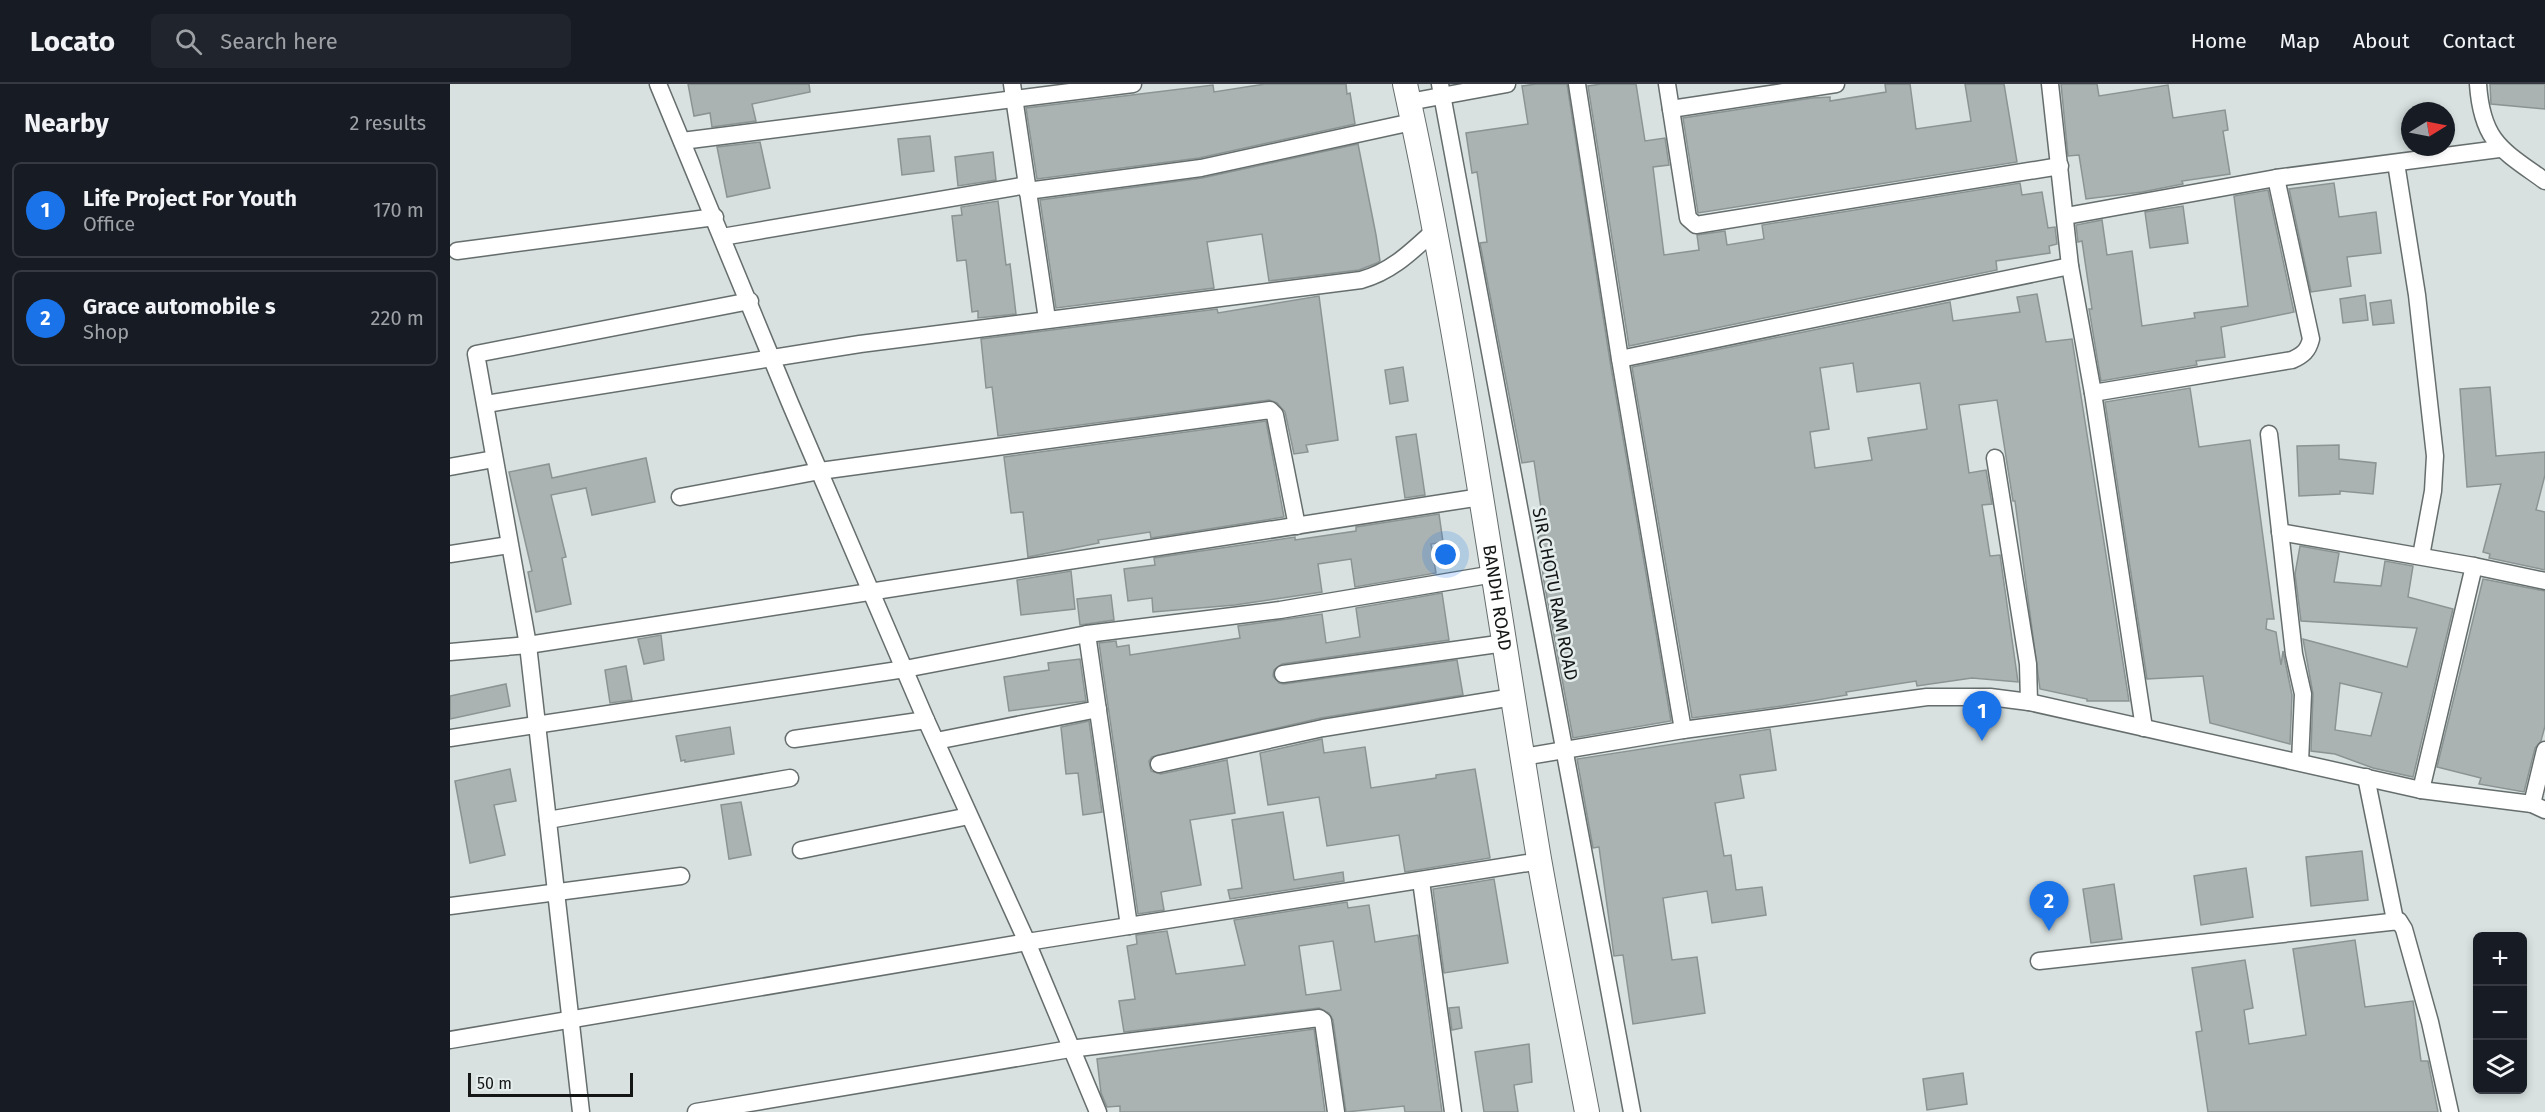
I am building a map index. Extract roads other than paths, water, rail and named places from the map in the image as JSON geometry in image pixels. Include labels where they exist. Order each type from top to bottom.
[{"type":"street","points":[[658,84],[715,217],[772,360],[926,720],[1026,942],[1098,1112]]},
{"type":"street","points":[[682,141],[1013,91],[1133,84]]},
{"type":"street","points":[[722,237],[1027,188],[1202,168],[1409,103],[1441,90],[1507,84]]},
{"type":"street","points":[[1577,84],[1620,359],[1683,730]]},
{"type":"street","points":[[1667,84],[1688,218],[1696,225],[2060,166]]},
{"type":"street","points":[[1671,109],[1836,84]]},
{"type":"street","points":[[2050,84],[2070,266],[2093,393],[2144,728]]},
{"type":"street","points":[[2478,84],[2483,118],[2499,148],[2545,181]]},
{"type":"street","name":"SIR CHOTU RAM ROAD","points":[[1441,90],[1632,1112]]},
{"type":"street","points":[[1013,91],[1047,319]]},
{"type":"street","name":"BANDH ROAD","points":[[1409,103],[1481,497],[1540,861],[1587,1112]]},
{"type":"street","points":[[2066,216],[2276,178],[2499,148]]},
{"type":"street","points":[[2396,163],[2417,295],[2435,456],[2433,491],[2421,556]]},
{"type":"street","points":[[2093,393],[2292,360],[2302,356],[2311,339],[2276,178]]},
{"type":"street","points":[[457,250],[715,217]]},
{"type":"street","points":[[486,404],[772,360],[860,344],[1361,279],[1376,276],[1393,267],[1434,231]]},
{"type":"street","points":[[1620,359],[2070,266]]},
{"type":"street","points":[[581,1112],[558,893],[535,724],[528,645],[508,545],[476,354],[750,302]]},
{"type":"street","points":[[680,497],[820,471],[1270,410],[1275,415],[1296,526]]},
{"type":"street","points":[[2269,434],[2294,654],[2303,694],[2300,762]]},
{"type":"street","points":[[1995,458],[2028,664],[2029,702]]},
{"type":"street","points":[[450,467],[494,459]]},
{"type":"street","points":[[450,652],[528,645],[1481,497]]},
{"type":"street","points":[[2280,532],[2421,556],[2545,581]]},
{"type":"street","points":[[450,554],[508,545]]},
{"type":"street","points":[[2421,790],[2474,566]]},
{"type":"street","points":[[450,738],[905,669],[1087,634],[1280,610],[1494,574]]},
{"type":"street","points":[[1087,634],[1129,926]]},
{"type":"street","points":[[1283,674],[1505,643]]},
{"type":"street","points":[[1159,764],[1323,728],[1514,697]]},
{"type":"street","points":[[1523,757],[1683,730],[1928,697],[1990,697],[2029,702],[2421,790],[2538,807],[2545,750]]},
{"type":"street","points":[[936,741],[1098,709]]},
{"type":"street","points":[[794,739],[926,720]]},
{"type":"street","points":[[2366,777],[2395,920]]},
{"type":"street","points":[[548,820],[790,778]]},
{"type":"street","points":[[801,850],[969,816]]},
{"type":"street","points":[[450,1040],[1026,942],[1540,861]]},
{"type":"street","points":[[450,906],[681,876]]},
{"type":"street","points":[[1421,881],[1453,1112]]},
{"type":"street","points":[[2039,961],[2265,938],[2395,920],[2402,923],[2404,928],[2432,1031],[2450,1112]]},
{"type":"street","points":[[696,1112],[1070,1050],[1321,1018],[1336,1112]]},
{"type":"place","name":"Life Project For Youth","points":[[1982,741]]},
{"type":"place","name":"Grace automobile s","points":[[2049,931]]}]
